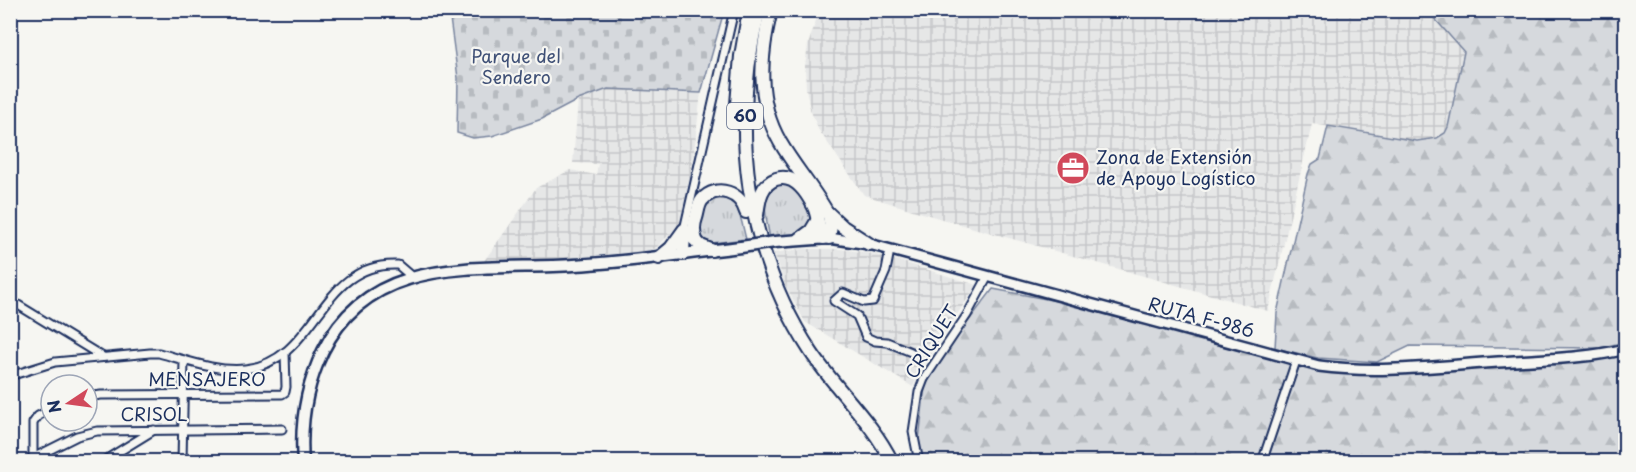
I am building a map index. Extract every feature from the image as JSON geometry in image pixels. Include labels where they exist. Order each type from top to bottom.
[{"type":"highway","name":"60","points":[[749,10],[741,56],[737,114],[738,154],[761,264],[780,311],[820,376],[871,438],[885,462]]},
{"type":"highway","name":"60","points":[[759,10],[749,59],[745,120],[751,217],[775,285],[801,335],[830,378],[872,429],[892,462]]},
{"type":"highway","points":[[771,10],[762,57],[763,88],[767,110],[780,143],[824,208],[830,221],[827,238]]},
{"type":"highway","points":[[751,217],[768,183],[780,178],[789,179],[796,182],[814,207],[819,229],[827,238]]},
{"type":"highway","points":[[683,254],[700,202],[707,196],[716,192],[734,194],[751,217]]},
{"type":"highway","points":[[824,208],[843,227],[869,244]]},
{"type":"highway","points":[[800,239],[811,231],[817,221]]},
{"type":"highway","points":[[689,234],[704,248],[711,250]]},
{"type":"highway","points":[[659,258],[689,234]]},
{"type":"main road","name":"RUTA F-986","points":[[303,462],[302,438],[306,396],[316,365],[331,334],[342,320],[361,302],[386,287],[412,277],[450,271],[572,266],[659,258],[800,239],[827,238],[869,244],[1296,361],[1335,368],[1377,370],[1591,355],[1626,349]]},
{"type":"street","points":[[689,234],[734,10]]},
{"type":"street","points":[[890,250],[886,271],[873,301],[864,302],[843,293],[834,301],[857,316],[866,337],[875,341],[887,342],[911,352]]},
{"type":"street","points":[[10,376],[56,362],[159,353],[222,369],[245,369],[267,363],[297,342],[343,284],[361,271],[373,267],[398,265],[412,277]]},
{"type":"street","name":"CRIQUET","points":[[919,462],[913,432],[919,392],[924,379],[967,315],[987,278]]},
{"type":"street","points":[[10,300],[103,357]]},
{"type":"street","name":"MENSAJERO","points":[[99,397],[282,394],[286,387],[285,352]]},
{"type":"street","points":[[182,462],[184,360]]},
{"type":"street","points":[[1262,462],[1296,361]]},
{"type":"street","points":[[33,460],[33,423],[39,415]]},
{"type":"street","points":[[102,462],[155,429]]},
{"type":"street","name":"CRISOL","points":[[33,460],[88,432],[155,429],[282,429]]},
{"type":"shaded area","name":"Zona de Extensión de Apoyo Logístico","points":[[1428,10],[1464,52],[1445,133],[1437,138],[1417,141],[1312,124],[1268,311],[864,195],[818,129],[810,109],[806,88],[805,66],[808,45],[819,11]]},
{"type":"shaded area","points":[[608,89],[701,93],[692,169],[680,224],[656,248],[636,256],[603,257],[584,261],[492,264],[484,261],[536,188],[570,170],[596,175],[598,164],[573,163],[578,100]]},
{"type":"shaded area","points":[[800,249],[866,252],[977,285],[926,360],[913,387],[805,322],[786,287],[774,253]]},
{"type":"green space","name":"Parque del Sendero","points":[[449,10],[724,11],[701,93],[608,89],[578,100],[542,119],[492,136],[473,138],[457,133],[458,78]]},
{"type":"green space","points":[[1428,11],[1625,11],[1625,342],[1599,348],[1410,346],[1377,362],[1318,358],[1275,348],[1277,313],[1308,174],[1312,164],[1320,159],[1328,126],[1417,141],[1437,138],[1445,133],[1448,127],[1464,52]]},
{"type":"green space","points":[[778,184],[791,184],[809,206],[811,222],[802,234],[770,238],[766,202]]},
{"type":"green space","points":[[717,198],[725,198],[735,206],[741,218],[746,239],[712,243],[702,239],[700,221],[704,210]]},
{"type":"green space","points":[[993,289],[1083,306],[1302,367],[1346,373],[1395,374],[1446,371],[1590,359],[1625,353],[1625,461],[926,462],[918,449],[925,386],[951,344]]},
{"type":"place","name":"Zona de Extensión de Apoyo Logístico","points":[[1073,168]]}]
